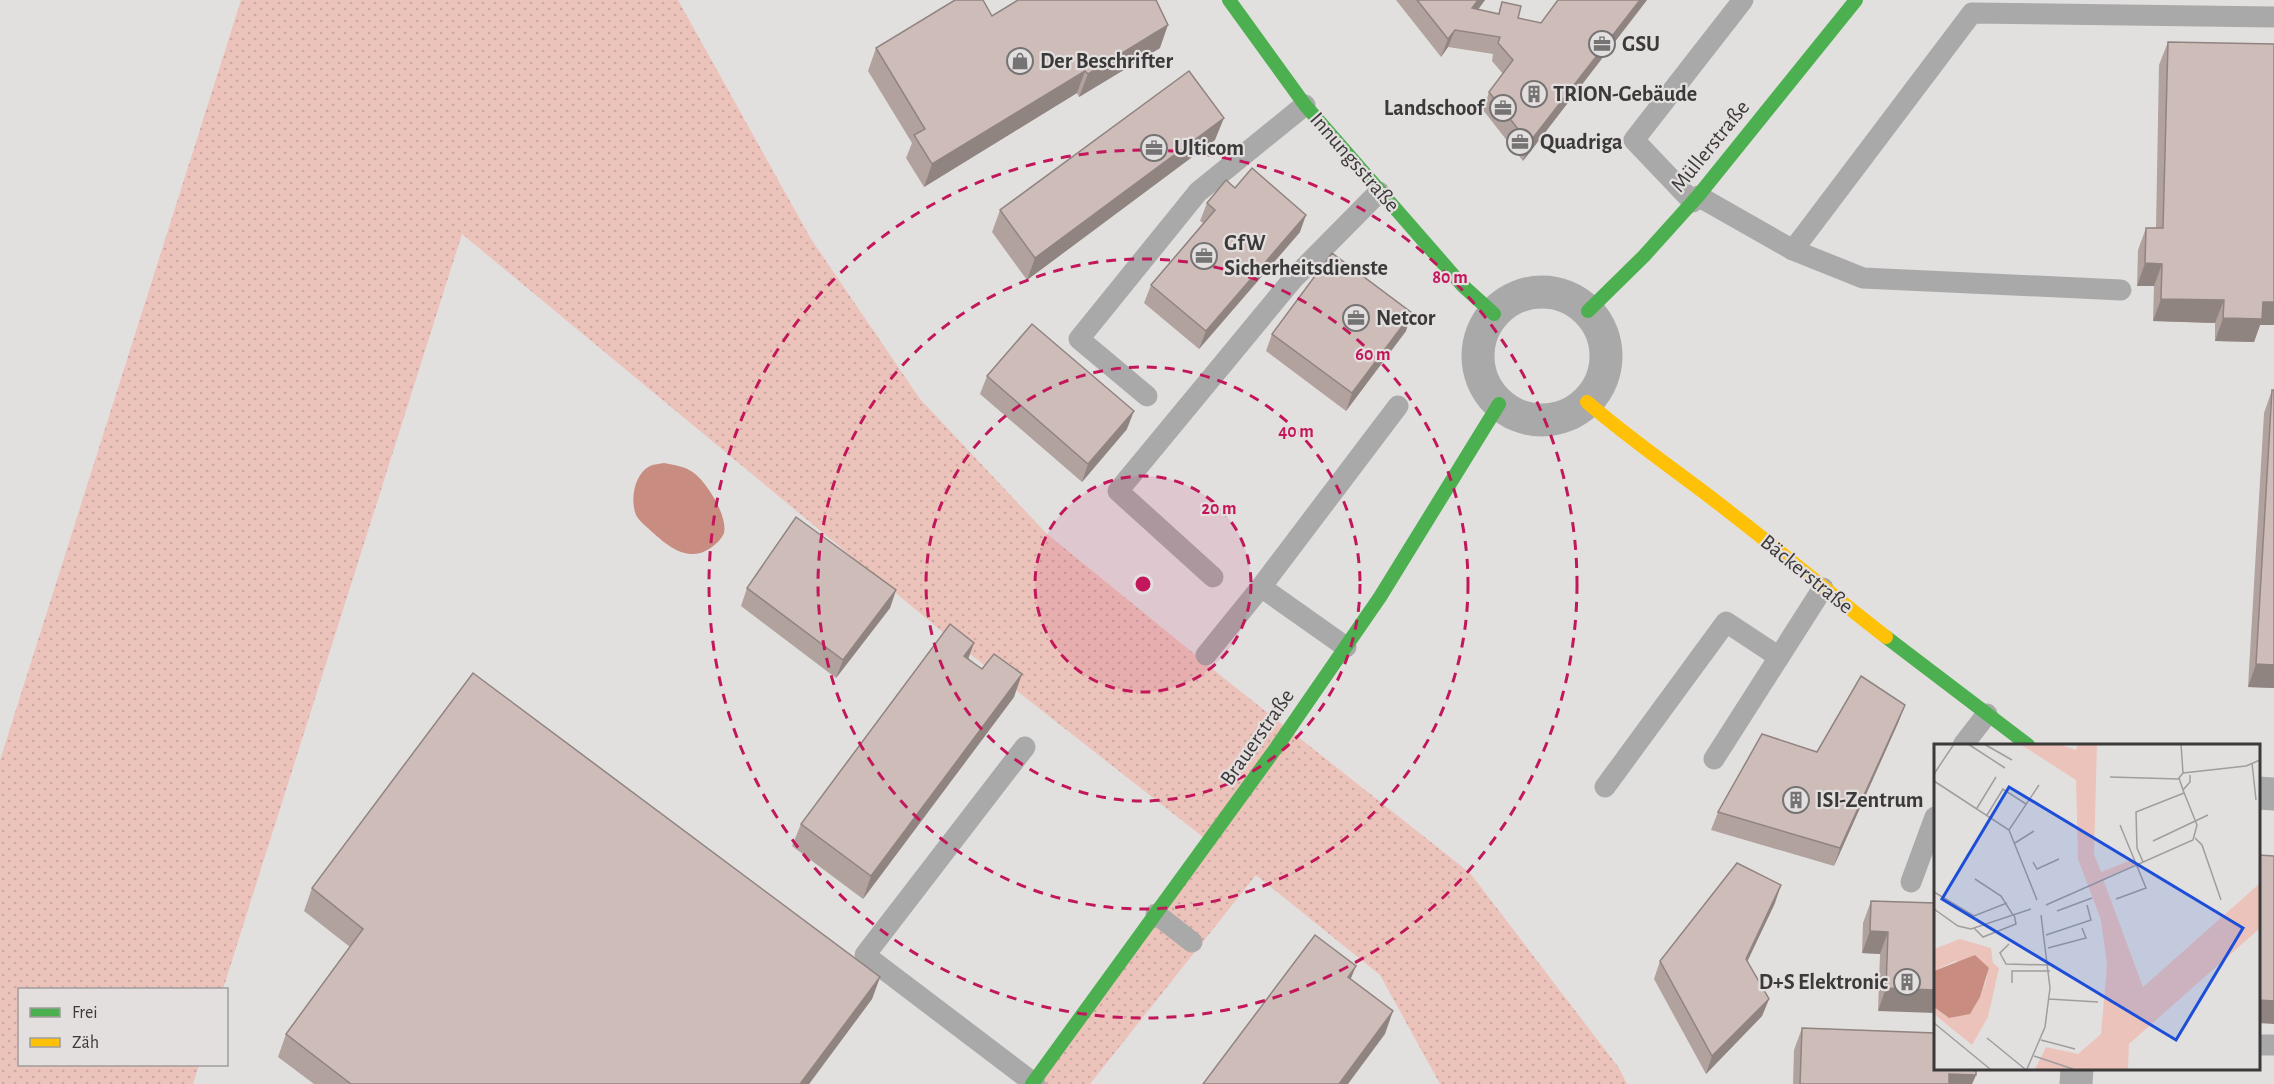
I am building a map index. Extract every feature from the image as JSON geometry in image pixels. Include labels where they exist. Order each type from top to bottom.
[{"type":"street","name":"Innungsstraße","points":[[1229,0],[1305,105],[1462,285],[1494,314]]},
{"type":"street","name":"Müllerstraße","points":[[1588,311],[1644,256],[1695,199],[1856,0]]},
{"type":"street","points":[[1540,291],[1566,296],[1588,311],[1602,332],[1607,356],[1601,381],[1587,402],[1567,415],[1544,420],[1520,416],[1499,404],[1484,384],[1478,360],[1481,335],[1494,314],[1515,298],[1540,291]]},
{"type":"street","name":"Bäckerstraße","points":[[1587,402],[1619,430],[1733,514],[1823,588],[2027,744]]},
{"type":"street","name":"Brauerstraße","points":[[1034,1084],[1346,647],[1380,597],[1499,404]]},
{"type":"street","points":[[2259,793],[2274,794]]},
{"type":"street","points":[[2076,1084],[2077,1069]]},
{"type":"lane","points":[[1743,0],[1634,140],[1695,199],[1793,250],[1863,278],[2121,290]]},
{"type":"lane","points":[[1793,250],[1972,13],[2274,17]]},
{"type":"lane","points":[[1148,396],[1079,339],[1198,192],[1305,105]]},
{"type":"lane","points":[[1213,577],[1118,491],[1293,279],[1379,192]]},
{"type":"lane","points":[[1206,655],[1261,587],[1398,406]]},
{"type":"lane","points":[[1261,587],[1346,647]]},
{"type":"lane","points":[[1714,759],[1823,588]]},
{"type":"lane","points":[[1605,787],[1726,622],[1779,657]]},
{"type":"lane","points":[[1965,744],[1987,714]]},
{"type":"lane","points":[[1025,747],[865,955],[1034,1084]]},
{"type":"lane","points":[[1911,882],[1934,820]]},
{"type":"lane","points":[[1156,914],[1192,942]]},
{"type":"shaded area","points":[[241,0],[678,0],[811,239],[920,399],[1047,534],[1230,683],[1470,873],[1619,1068],[1627,1084],[1440,1084],[1380,975],[1256,875],[1090,1084],[1035,1084],[1208,841],[956,643],[462,234],[223,988],[18,988],[18,1066],[199,1066],[193,1084],[0,1084],[0,760]]},
{"type":"shaded area","points":[[664,463],[683,467],[694,473],[710,492],[720,509],[724,526],[722,538],[701,553],[685,553],[671,547],[636,515],[633,502],[640,475],[650,466]]},
{"type":"building","points":[[955,0],[983,0],[992,16],[1018,0],[1156,0],[1168,25],[1088,74],[1085,71],[932,164],[914,135],[925,129],[876,48]]},
{"type":"building","name":"TRION-Gebäude","points":[[1417,0],[1478,0],[1472,8],[1499,14],[1502,2],[1521,6],[1518,18],[1541,23],[1558,0],[1640,0],[1529,143],[1489,92],[1513,60],[1498,43],[1500,37],[1455,30],[1448,39]]},
{"type":"building","points":[[2168,42],[2274,44],[2274,302],[2263,302],[2262,319],[2223,318],[2224,300],[2161,299],[2162,264],[2145,263],[2146,228],[2163,228]]},
{"type":"building","points":[[1189,71],[1224,118],[1035,258],[1000,210]]},
{"type":"building","points":[[1252,168],[1306,215],[1206,331],[1151,285],[1215,210],[1207,203],[1226,180],[1235,188]]},
{"type":"building","points":[[1332,253],[1412,313],[1352,393],[1272,334]]},
{"type":"building","points":[[1032,324],[1134,411],[1088,464],[987,376]]},
{"type":"building","points":[[2272,390],[2274,390],[2274,665],[2256,664]]},
{"type":"building","points":[[796,517],[896,590],[843,660],[747,588]]},
{"type":"building","points":[[950,624],[974,643],[964,656],[982,669],[994,654],[1022,674],[871,876],[801,824]]},
{"type":"building","points":[[473,673],[880,977],[800,1084],[351,1084],[286,1034],[363,929],[312,888]]},
{"type":"building","name":"ISI-Zentrum","points":[[1861,676],[1905,705],[1840,848],[1718,812],[1762,734],[1817,752]]},
{"type":"building","points":[[2259,855],[2274,856],[2274,1001],[2259,1000]]},
{"type":"building","points":[[1737,863],[1781,885],[1746,959],[1769,999],[1712,1056],[1660,961]]},
{"type":"building","points":[[1871,901],[1934,903],[1934,990],[1886,988],[1888,932],[1870,931]]},
{"type":"building","points":[[1315,935],[1356,966],[1348,977],[1393,1011],[1339,1084],[1203,1084]]},
{"type":"building","points":[[1802,1028],[1934,1033],[1934,1069],[1976,1069],[1976,1075],[1949,1074],[1949,1084],[1800,1084]]},
{"type":"traffic: fast","points":[[1229,0],[1305,105],[1462,285],[1494,314]]},
{"type":"traffic: fast","points":[[1588,311],[1644,256],[1698,196],[1856,0]]},
{"type":"traffic: fast","points":[[1032,1084],[1276,748],[1380,597],[1499,404]]},
{"type":"traffic: fast","points":[[1886,637],[2027,744]]},
{"type":"traffic: slow","points":[[1587,402],[1886,637]]},
{"type":"place","name":"GSU","points":[[1602,44]]},
{"type":"place","name":"Der Beschrifter","points":[[1020,61]]},
{"type":"place","name":"TRION-Gebäude","points":[[1534,94]]},
{"type":"place","name":"Landschoof","points":[[1503,108]]},
{"type":"place","name":"Quadriga","points":[[1520,142]]},
{"type":"place","name":"Ulticom","points":[[1154,148]]},
{"type":"place","name":"GfW Sicherheitsdienste","points":[[1204,256]]},
{"type":"place","name":"Netcor","points":[[1356,318]]},
{"type":"place","name":"ISI-Zentrum","points":[[1796,800]]},
{"type":"place","name":"D+S Elektronic","points":[[1907,982]]}]
